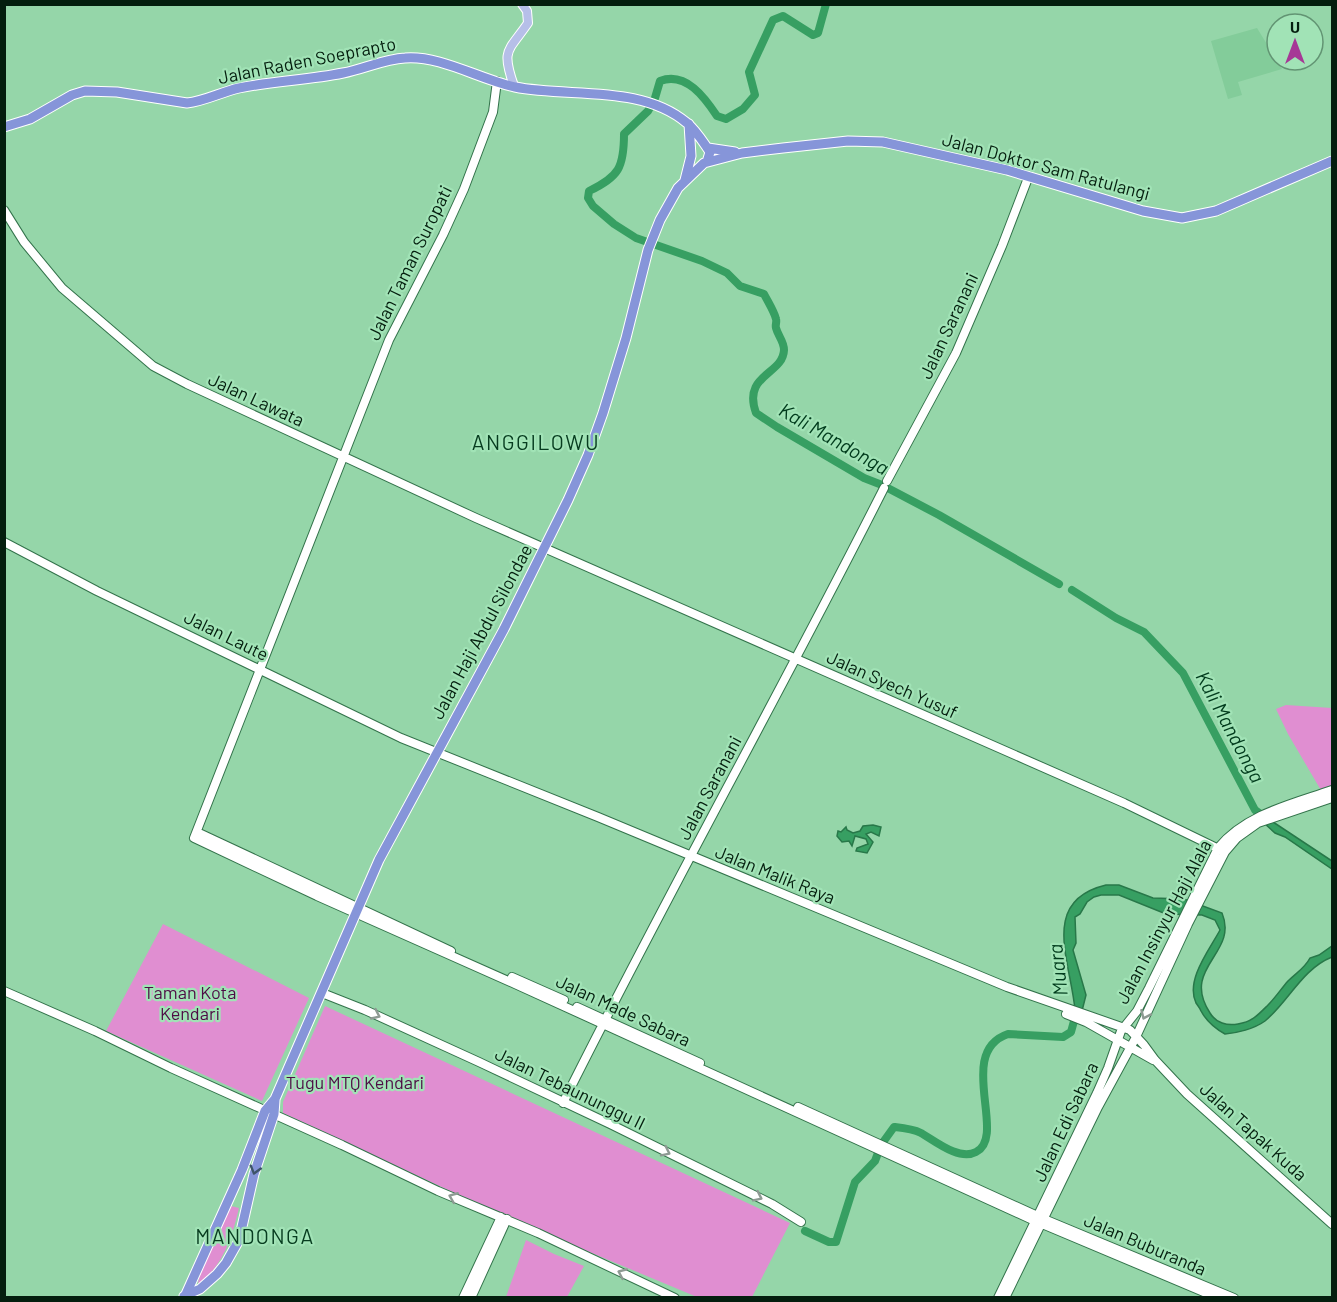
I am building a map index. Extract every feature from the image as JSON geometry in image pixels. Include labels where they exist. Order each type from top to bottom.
[{"type":"highway","name":"Jalan Raden Soeprapto","points":[[4,127],[30,119],[72,95],[85,91],[117,92],[186,103],[197,102],[236,89],[344,73],[403,58],[428,60],[514,86],[611,96],[652,105],[662,108],[689,124],[707,147]]},
{"type":"highway","points":[[685,180],[691,154],[689,124]]},
{"type":"highway","name":"Jalan Doktor Sam Ratulangi","points":[[705,163],[742,153],[825,143],[876,141],[976,162],[1143,211],[1182,218],[1216,211],[1332,161]]},
{"type":"highway","points":[[685,180],[705,163],[710,155],[707,147],[699,145],[691,154]]},
{"type":"highway","name":"Jalan Doktor Sam Ratulangi","points":[[707,147],[742,153]]},
{"type":"highway","points":[[691,154],[696,163],[705,163]]},
{"type":"highway","name":"Jalan Haji Abdul Silondae","points":[[269,1112],[379,860],[499,639],[588,455],[626,338],[650,244],[670,199],[685,180]]},
{"type":"highway","points":[[184,1296],[269,1112]]},
{"type":"highway","points":[[184,1296],[200,1289],[226,1263],[238,1240],[269,1112]]},
{"type":"highway","points":[[191,1281],[200,1289]]},
{"type":"main road","points":[[514,86],[509,70],[508,51],[529,22],[527,11],[522,4]]},
{"type":"street","name":"Jalan Taman Suropati","points":[[196,835],[389,340],[464,189],[494,107],[497,81]]},
{"type":"street","name":"Jalan Saranani","points":[[563,1103],[602,1021],[796,659],[885,484],[956,353],[1002,246],[1028,178]]},
{"type":"street","name":"Jalan Lawata","points":[[4,210],[24,242],[62,288],[153,366],[213,397],[476,518],[545,547]]},
{"type":"street","name":"Jalan Laute","points":[[4,542],[97,591],[401,738],[436,752]]},
{"type":"street","name":"Jalan Syech Yusuf","points":[[545,547],[1124,803],[1221,850]]},
{"type":"street","name":"Jalan Malik Raya","points":[[436,752],[1084,1019]]},
{"type":"street","name":"Jalan Insinyur Haji Alala","points":[[1129,1049],[1185,924],[1221,850],[1233,831],[1332,790]]},
{"type":"street","name":"Jalan Insinyur Haji Alala","points":[[1272,815],[1332,798]]},
{"type":"street","name":"Jalan Made Sabara","points":[[196,835],[878,1148],[892,1152]]},
{"type":"street","name":"Jalan Insinyur Haji Alala","points":[[1117,1043],[1123,1028],[1137,1011],[1185,924]]},
{"type":"street","points":[[4,991],[675,1298]]},
{"type":"street","name":"Jalan Tebaununggu II","points":[[322,993],[479,1062],[756,1196],[801,1222]]},
{"type":"street","points":[[1084,1019],[1123,1028],[1136,1035]]},
{"type":"street","name":"Jalan Tapak Kuda","points":[[1084,1019],[1117,1043],[1155,1060]]},
{"type":"street","name":"Jalan Tapak Kuda","points":[[1136,1035],[1155,1060],[1187,1094],[1332,1224]]},
{"type":"street","name":"Jalan Edi Sabara","points":[[1039,1220],[1097,1093],[1117,1043]]},
{"type":"street","name":"Jalan Edi Sabara","points":[[1039,1220],[1129,1049]]},
{"type":"street","name":"Jalan Made Sabara","points":[[732,1080],[873,1140],[892,1152],[1039,1220]]},
{"type":"street","points":[[463,1298],[504,1218]]},
{"type":"street","points":[[471,1298],[504,1218]]},
{"type":"street","points":[[998,1298],[1039,1220]]},
{"type":"street","points":[[1005,1298],[1039,1220]]},
{"type":"street","name":"Jalan Buburanda","points":[[1039,1220],[1218,1298]]},
{"type":"street","name":"Jalan Buburanda","points":[[1039,1220],[1234,1298]]},
{"type":"shaded area","points":[[1257,28],[1265,41],[1265,72],[1272,72],[1238,82],[1242,95],[1228,99],[1211,41]]},
{"type":"shaded area","points":[[1270,820],[1332,861],[1332,869],[1285,837],[1275,833],[1264,823]]},
{"type":"shaded area","points":[[863,826],[881,827],[879,836],[871,832],[866,834],[873,842],[867,853],[856,851],[857,848],[868,844],[866,839],[855,836],[852,846],[849,841],[842,842],[837,836],[838,831],[841,832],[846,827],[853,833],[860,831]]},
{"type":"shaded area","name":"Muara","points":[[1106,885],[1119,885],[1153,898],[1184,899],[1222,913],[1225,927],[1223,939],[1205,972],[1202,984],[1203,997],[1210,1013],[1222,1023],[1234,1025],[1251,1020],[1268,1005],[1310,958],[1332,946],[1332,957],[1312,969],[1265,1021],[1245,1030],[1225,1034],[1206,1018],[1193,994],[1200,965],[1220,930],[1215,920],[1202,915],[1166,914],[1119,895],[1101,895],[1087,902],[1080,914],[1075,917],[1076,943],[1073,950],[1086,995],[1082,1011],[1075,1010],[1065,954],[1066,919],[1072,905],[1085,893]]},
{"type":"green space","points":[[1286,705],[1332,708],[1332,788],[1322,792],[1288,734],[1276,709]]},
{"type":"green space","name":"Taman Kota Kendari","points":[[163,924],[309,998],[262,1101],[106,1031]]},
{"type":"green space","name":"Tugu MTQ Kendari","points":[[325,1006],[790,1223],[752,1297],[697,1297],[508,1218],[283,1113],[283,1102]]},
{"type":"green space","points":[[231,1206],[239,1208],[225,1250],[214,1269],[198,1284],[211,1244]]},
{"type":"green space","points":[[526,1240],[584,1266],[567,1297],[506,1297]]},
{"type":"waterway","name":"Kali Mandonga","points":[[826,4],[818,33],[813,35],[783,16],[773,20],[749,72],[755,95],[743,109],[726,119],[717,116],[701,94],[686,83],[669,79],[660,81],[648,111],[624,134],[623,155],[618,170],[607,181],[589,191],[588,198],[593,206],[614,224],[636,238],[702,261],[727,273],[740,286],[764,294],[775,316],[776,328],[784,350],[777,365],[764,376],[754,390],[753,400],[756,413],[864,478],[939,515],[1059,584]]},
{"type":"waterway","name":"Kali Mandonga","points":[[1072,590],[1116,618],[1144,632],[1183,673],[1255,810],[1266,818]]},
{"type":"waterway","name":"Muara","points":[[805,1231],[829,1242],[836,1242],[855,1182],[875,1161],[881,1145],[894,1127],[918,1132],[955,1152],[962,1154],[976,1152],[984,1143],[987,1129],[983,1075],[985,1058],[993,1044],[1008,1034],[1063,1037],[1071,1032],[1077,1010]]},
{"type":"district","name":"ANGGILOWU","points":[[536,443]]},
{"type":"district","name":"MANDONGA","points":[[255,1237]]}]
